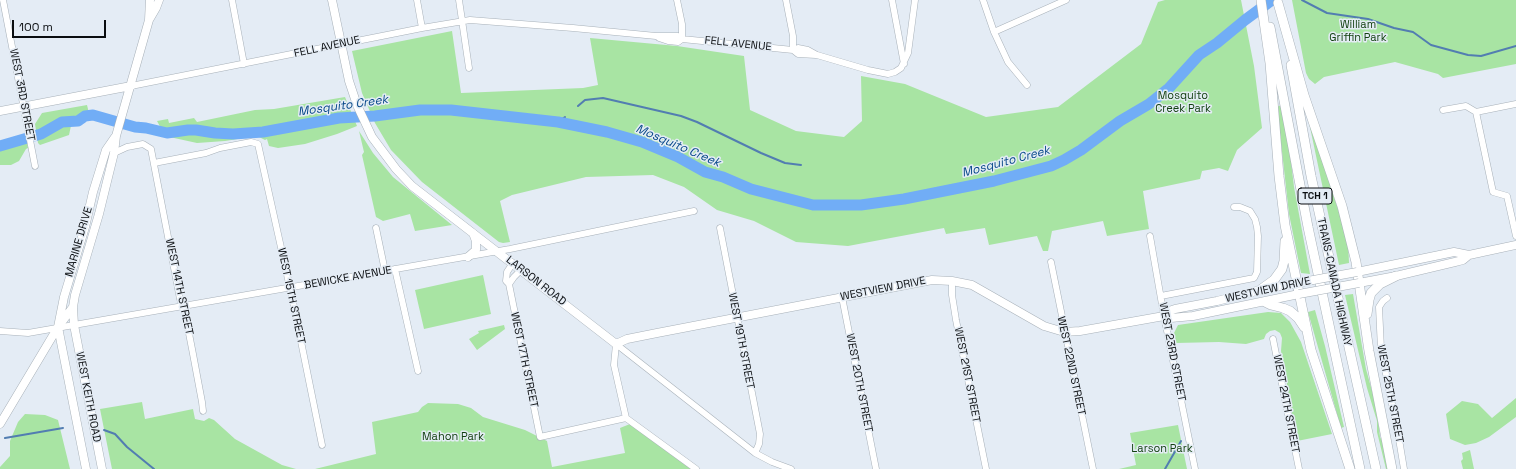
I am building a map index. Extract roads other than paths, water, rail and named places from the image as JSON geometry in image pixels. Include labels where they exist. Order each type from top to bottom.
[{"type":"highway","points":[[1261,0],[1272,87],[1278,168],[1285,225],[1308,336],[1316,367],[1350,469]]},
{"type":"highway","name":"TRANS-CANADA HIGHWAY","points":[[1265,0],[1308,227],[1360,469]]},
{"type":"highway","points":[[1277,1],[1295,72],[1342,206],[1357,272],[1368,350],[1392,469]]},
{"type":"highway","name":"TRANS-CANADA HIGHWAY","points":[[1295,72],[1311,176],[1376,469]]},
{"type":"highway","points":[[1260,290],[1274,280],[1282,269],[1284,261],[1285,225]]},
{"type":"highway","points":[[1365,323],[1371,293],[1380,284],[1396,276]]},
{"type":"highway","points":[[1265,302],[1290,311],[1301,322],[1308,336]]},
{"type":"main road","name":"MARINE DRIVE","points":[[74,325],[73,307],[75,295],[99,214],[114,153],[116,136],[149,20],[150,0]]},
{"type":"main road","name":"MARINE DRIVE","points":[[149,20],[156,8],[158,0]]},
{"type":"main road","name":"LARSON ROAD","points":[[332,0],[349,81],[356,106],[364,124],[396,170],[412,186],[498,251],[616,344]]},
{"type":"main road","name":"FELL AVENUE","points":[[0,111],[131,86]]},
{"type":"main road","name":"MARINE DRIVE","points":[[58,328],[64,297],[85,227],[93,192],[106,150],[116,136]]},
{"type":"main road","points":[[468,257],[476,250],[476,241],[473,233]]},
{"type":"main road","name":"WESTVIEW DRIVE","points":[[616,344],[627,339],[921,281],[941,280],[972,286],[1044,326],[1064,332],[1080,331],[1164,316],[1171,318],[1193,316],[1265,302],[1270,299],[1396,276],[1463,260],[1469,255],[1516,245]]},
{"type":"main road","name":"WESTVIEW DRIVE","points":[[1164,316],[1169,311],[1175,309],[1217,301],[1260,290],[1454,252],[1469,255]]},
{"type":"main road","name":"MARINE DRIVE","points":[[58,328],[73,307]]},
{"type":"main road","name":"WEST KEITH ROAD","points":[[74,325],[102,469]]},
{"type":"main road","points":[[0,424],[58,328]]},
{"type":"main road","name":"WEST KEITH ROAD","points":[[58,328],[86,469]]},
{"type":"street","name":"WEST 3RD STREET","points":[[3,0],[35,166]]},
{"type":"street","points":[[232,0],[244,64]]},
{"type":"street","points":[[417,0],[422,28]]},
{"type":"street","points":[[459,0],[469,68]]},
{"type":"street","points":[[676,0],[682,24],[682,39]]},
{"type":"street","points":[[786,0],[793,36],[793,50]]},
{"type":"street","points":[[892,0],[904,64]]},
{"type":"street","points":[[904,64],[908,53],[915,0]]},
{"type":"street","points":[[983,0],[994,32],[1008,62],[1028,85]]},
{"type":"street","points":[[994,32],[1066,0]]},
{"type":"street","name":"FELL AVENUE","points":[[131,86],[462,21],[486,21],[656,36],[678,36],[682,39],[793,50],[798,48],[883,74],[895,72],[904,64]]},
{"type":"street","points":[[1443,110],[1466,106],[1476,112],[1516,104]]},
{"type":"street","points":[[1476,112],[1493,192],[1507,196],[1516,236]]},
{"type":"street","name":"WEST 15TH STREET","points":[[154,163],[206,153],[220,148],[251,142],[256,142],[259,146],[322,445]]},
{"type":"street","name":"WEST 14TH STREET","points":[[114,153],[127,147],[143,144],[148,146],[150,149],[193,354],[203,411]]},
{"type":"street","points":[[1161,296],[1254,278],[1257,272],[1258,236],[1255,218],[1250,211],[1234,207]]},
{"type":"street","name":"BEWICKE AVENUE","points":[[0,331],[28,333],[58,328],[468,257],[694,211]]},
{"type":"street","points":[[376,228],[385,271]]},
{"type":"street","name":"WEST 19TH STREET","points":[[720,228],[736,318],[760,434],[759,444],[755,453]]},
{"type":"street","name":"WEST 23RD STREET","points":[[1150,236],[1164,316],[1195,469]]},
{"type":"street","name":"WEST 22ND STREET","points":[[1051,262],[1093,469]]},
{"type":"street","name":"WEST 17TH STREET","points":[[513,263],[507,272],[506,281],[509,284],[540,437],[626,418]]},
{"type":"street","points":[[396,269],[418,371]]},
{"type":"street","points":[[509,284],[522,270]]},
{"type":"street","name":"WEST 21ST STREET","points":[[952,281],[952,295],[956,320],[986,469]]},
{"type":"street","name":"WEST 20TH STREET","points":[[842,297],[876,469]]},
{"type":"street","name":"WEST 25TH STREET","points":[[1387,298],[1380,304],[1378,314],[1381,348],[1404,469]]},
{"type":"street","name":"WEST 24TH STREET","points":[[1273,339],[1299,469]]},
{"type":"street","points":[[616,344],[614,365],[626,418],[696,469]]},
{"type":"street","name":"LARSON ROAD","points":[[616,344],[755,453],[772,462],[791,469]]},
{"type":"waterway","name":"Mosquito Creek","points":[[0,146],[41,134],[62,122],[78,121],[85,116],[93,115],[135,127],[167,133],[196,130],[233,134],[263,132],[339,118],[375,116],[420,110],[451,110],[558,122],[607,132],[642,142],[678,157],[705,172],[723,177],[751,189],[813,205],[861,205],[904,199],[994,181],[1051,166],[1064,160],[1081,150],[1120,121],[1149,104],[1169,88],[1199,55],[1217,43],[1272,0]]},
{"type":"waterway","points":[[1302,0],[1327,13],[1368,19],[1394,28],[1413,32],[1431,45],[1468,55],[1481,56],[1516,46]]},
{"type":"waterway","points":[[578,106],[585,100],[603,98],[681,116],[785,163],[801,165]]},
{"type":"waterway","name":"Mosquito Creek","points":[[558,122],[565,117]]},
{"type":"waterway","points":[[5,438],[63,428]]},
{"type":"waterway","points":[[104,430],[115,434],[127,447],[154,469]]},
{"type":"waterway","points":[[1165,469],[1181,441]]},
{"type":"park label","name":"William Griffin Park","points":[[1358,31]]},
{"type":"park label","name":"Mosquito Creek Park","points":[[1183,102]]},
{"type":"park label","name":"Mahon Park","points":[[453,437]]},
{"type":"park label","name":"Larson Park","points":[[1162,449]]}]
